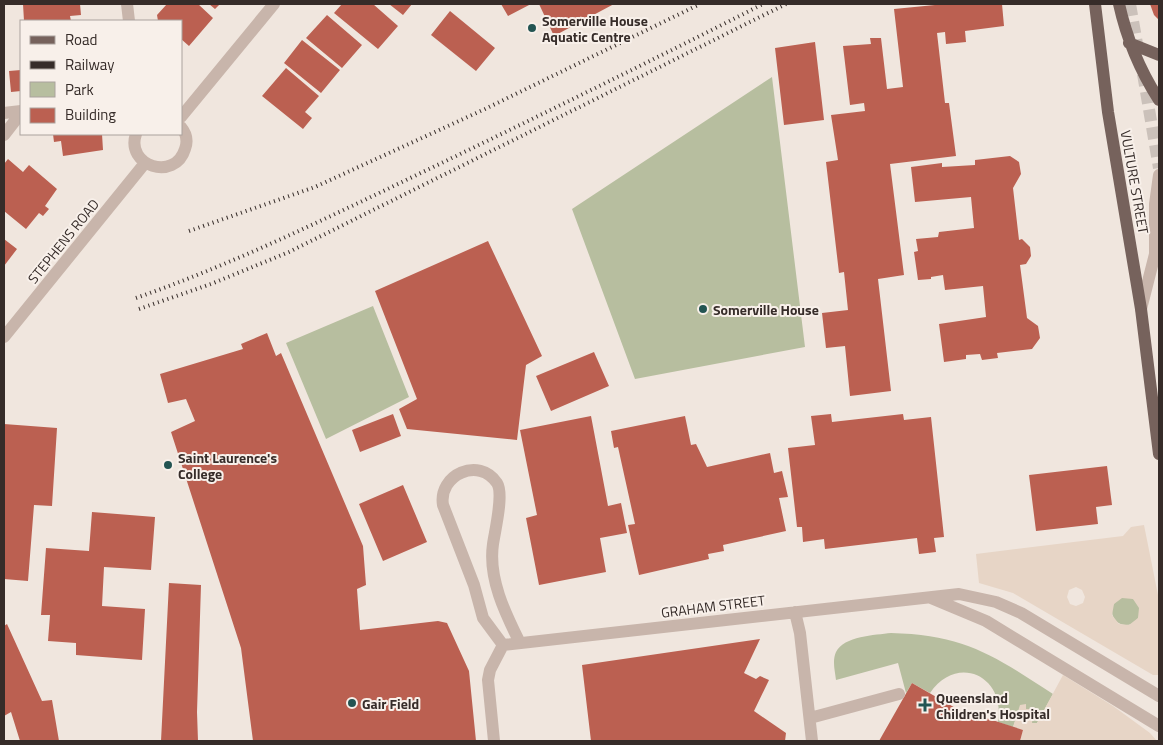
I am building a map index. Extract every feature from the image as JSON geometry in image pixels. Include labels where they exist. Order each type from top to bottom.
[{"type":"main road","name":"VULTURE STREET","points":[[1095,4],[1108,112],[1141,309],[1159,454]]},
{"type":"main road","points":[[1119,4],[1129,43],[1144,76],[1159,100]]},
{"type":"main road","points":[[1129,43],[1159,55]]},
{"type":"street","points":[[127,4],[129,20]]},
{"type":"street","points":[[182,116],[274,4]]},
{"type":"street","points":[[4,113],[20,112]]},
{"type":"street","points":[[4,135],[20,113]]},
{"type":"street","points":[[136,135],[135,147],[138,156],[153,168],[162,168],[179,162],[186,146],[186,137],[182,129]]},
{"type":"street","name":"STEPHENS ROAD","points":[[4,337],[145,163]]},
{"type":"street","points":[[1141,309],[1155,254],[1155,204],[1159,175]]},
{"type":"street","points":[[494,741],[488,680],[490,670],[503,644],[483,618],[474,585],[443,505],[442,496],[446,486],[452,477],[463,470],[485,473],[498,485],[500,498],[492,559],[502,605],[520,643]]},
{"type":"street","name":"GRAHAM STREET","points":[[503,644],[967,594],[1001,604],[1021,613],[1159,696]]},
{"type":"street","name":"GRAHAM STREET","points":[[926,597],[967,611],[986,621],[1159,726]]},
{"type":"street","points":[[795,612],[800,633],[812,741]]},
{"type":"street","points":[[810,718],[899,694]]},
{"type":"green space","points":[[772,77],[805,347],[635,379],[572,209]]},
{"type":"green space","points":[[373,306],[409,397],[326,439],[286,343]]},
{"type":"green space","points":[[1126,597],[1136,601],[1140,611],[1136,621],[1126,625],[1116,621],[1112,611],[1116,601]]},
{"type":"green space","points":[[891,633],[939,638],[959,643],[995,658],[1053,694],[1037,723],[1032,723],[1026,710],[1021,705],[1013,727],[998,722],[998,706],[995,692],[987,682],[977,675],[965,672],[953,674],[941,681],[930,693],[912,683],[906,693],[898,663],[836,680],[834,659],[840,647],[860,637]]},
{"type":"shaded area","points":[[1144,525],[1159,600],[1159,675],[1153,675],[1013,593],[979,583],[976,554],[1123,536],[1131,527]],"holes":[[[1076,587],[1082,590],[1085,597],[1083,603],[1076,606],[1070,604],[1067,597],[1069,590]],[[1122,598],[1133,599],[1139,608],[1138,618],[1129,625],[1119,624],[1112,615],[1114,604]]]},
{"type":"shaded area","points":[[1063,675],[1113,706],[1150,733],[1157,741],[1020,741],[1023,730],[1013,727],[1020,705],[1026,704],[1026,709],[1030,709],[1030,716],[1033,716],[1032,723],[1037,723]]},
{"type":"building","points":[[23,4],[80,4],[81,15],[70,16],[71,20],[24,20]]},
{"type":"building","points":[[167,4],[198,4],[213,18],[189,46],[182,40],[182,20],[158,20],[157,15]]},
{"type":"building","points":[[209,4],[220,4],[215,9]]},
{"type":"building","points":[[342,4],[373,4],[398,26],[378,49],[334,13]]},
{"type":"building","points":[[389,4],[412,4],[403,15]]},
{"type":"building","points":[[501,4],[531,4],[508,16]]},
{"type":"building","points":[[539,4],[614,4],[554,36]]},
{"type":"building","points":[[945,4],[1002,4],[1004,26],[965,31],[966,42],[946,44],[945,32],[937,33],[945,103],[949,103],[956,156],[890,164],[904,275],[878,279],[891,391],[850,396],[845,346],[826,348],[822,313],[848,310],[844,272],[839,273],[826,162],[838,160],[831,115],[865,111],[864,103],[850,105],[843,46],[871,44],[870,38],[881,38],[887,89],[903,87],[894,9]]},
{"type":"building","points":[[1150,4],[1159,4],[1159,20],[1154,15]]},
{"type":"building","points":[[450,11],[495,48],[476,71],[431,35]]},
{"type":"building","points":[[327,15],[362,45],[342,68],[306,38]]},
{"type":"building","points":[[302,40],[340,70],[321,93],[284,63]]},
{"type":"building","points":[[815,42],[824,120],[784,125],[775,48]]},
{"type":"building","points":[[286,68],[319,96],[305,112],[312,118],[303,129],[262,96]]},
{"type":"building","points":[[20,70],[20,91],[11,92],[9,71]]},
{"type":"building","points":[[53,135],[102,135],[103,150],[63,156],[61,141],[54,142]]},
{"type":"building","points":[[1010,156],[1019,162],[1021,174],[1013,188],[1019,240],[1022,239],[1030,247],[1031,256],[1026,264],[1020,265],[1027,318],[1038,326],[1040,338],[1032,349],[997,353],[998,358],[982,360],[980,354],[966,355],[966,359],[944,362],[939,324],[986,317],[983,286],[945,290],[943,275],[931,277],[931,279],[918,280],[914,252],[918,251],[916,239],[938,237],[939,232],[974,228],[971,197],[915,202],[911,167],[942,163],[942,167],[975,165],[975,160]]},
{"type":"building","points":[[8,159],[23,172],[29,165],[57,189],[45,206],[49,209],[43,216],[39,213],[26,229],[4,211],[4,164]]},
{"type":"building","points":[[4,239],[17,249],[4,266]]},
{"type":"building","points":[[488,241],[542,356],[526,365],[517,440],[407,429],[399,409],[417,399],[375,291]]},
{"type":"building","points":[[267,333],[276,356],[281,353],[363,546],[366,585],[357,589],[360,630],[438,621],[447,623],[469,671],[476,741],[253,741],[241,648],[171,432],[195,421],[186,399],[168,403],[160,374],[243,349],[241,344]]},
{"type":"building","points":[[594,352],[609,386],[551,411],[536,376]]},
{"type":"building","points":[[393,414],[401,436],[360,452],[352,430]]},
{"type":"building","points":[[831,414],[832,422],[903,414],[904,420],[931,417],[944,537],[934,538],[936,552],[919,554],[917,538],[825,549],[824,539],[803,542],[802,527],[797,527],[788,448],[815,445],[811,416]]},
{"type":"building","points":[[591,416],[608,506],[621,503],[627,533],[600,538],[606,572],[539,585],[526,518],[537,515],[520,430]]},
{"type":"building","points":[[685,416],[691,445],[696,444],[707,467],[770,453],[774,473],[782,471],[788,497],[779,498],[786,531],[723,545],[724,551],[708,554],[709,559],[639,575],[628,525],[635,524],[618,447],[614,448],[611,431]]},
{"type":"building","points":[[4,424],[57,428],[52,506],[34,505],[28,581],[4,579]]},
{"type":"building","points":[[1107,466],[1112,505],[1096,507],[1098,524],[1036,531],[1029,475]]},
{"type":"building","points":[[403,485],[427,542],[383,561],[359,504]]},
{"type":"building","points":[[92,512],[155,517],[151,570],[104,567],[102,606],[145,609],[142,660],[76,655],[76,643],[48,641],[50,615],[41,615],[46,548],[89,551]]},
{"type":"building","points":[[169,583],[201,585],[197,712],[198,741],[161,741]]},
{"type":"building","points":[[7,624],[42,701],[52,700],[59,741],[20,741],[11,712],[4,716],[4,626]]},
{"type":"building","points":[[760,639],[744,673],[756,679],[760,676],[769,680],[754,711],[786,733],[785,741],[591,741],[582,665]]},
{"type":"building","name":"Queensland Children's Hospital","points":[[912,683],[978,721],[980,716],[1023,730],[1020,741],[879,741]]},
{"type":"tunnel","points":[[1130,4],[1139,55]]},
{"type":"tunnel","points":[[1143,74],[1159,168]]},
{"type":"railway","points":[[189,231],[315,187],[485,109],[700,4]]},
{"type":"railway","points":[[136,298],[210,270],[319,221],[553,109],[763,4]]},
{"type":"railway","points":[[139,309],[211,284],[289,252],[786,4]]},
{"type":"place","name":"Somerville House Aquatic Centre","points":[[532,28]]},
{"type":"place","name":"Somerville House","points":[[703,309]]},
{"type":"place","name":"Saint Laurence's College","points":[[168,465]]},
{"type":"place","name":"Gair Field","points":[[352,703]]},
{"type":"place","name":"Queensland Children's Hospital","points":[[925,705]]}]
